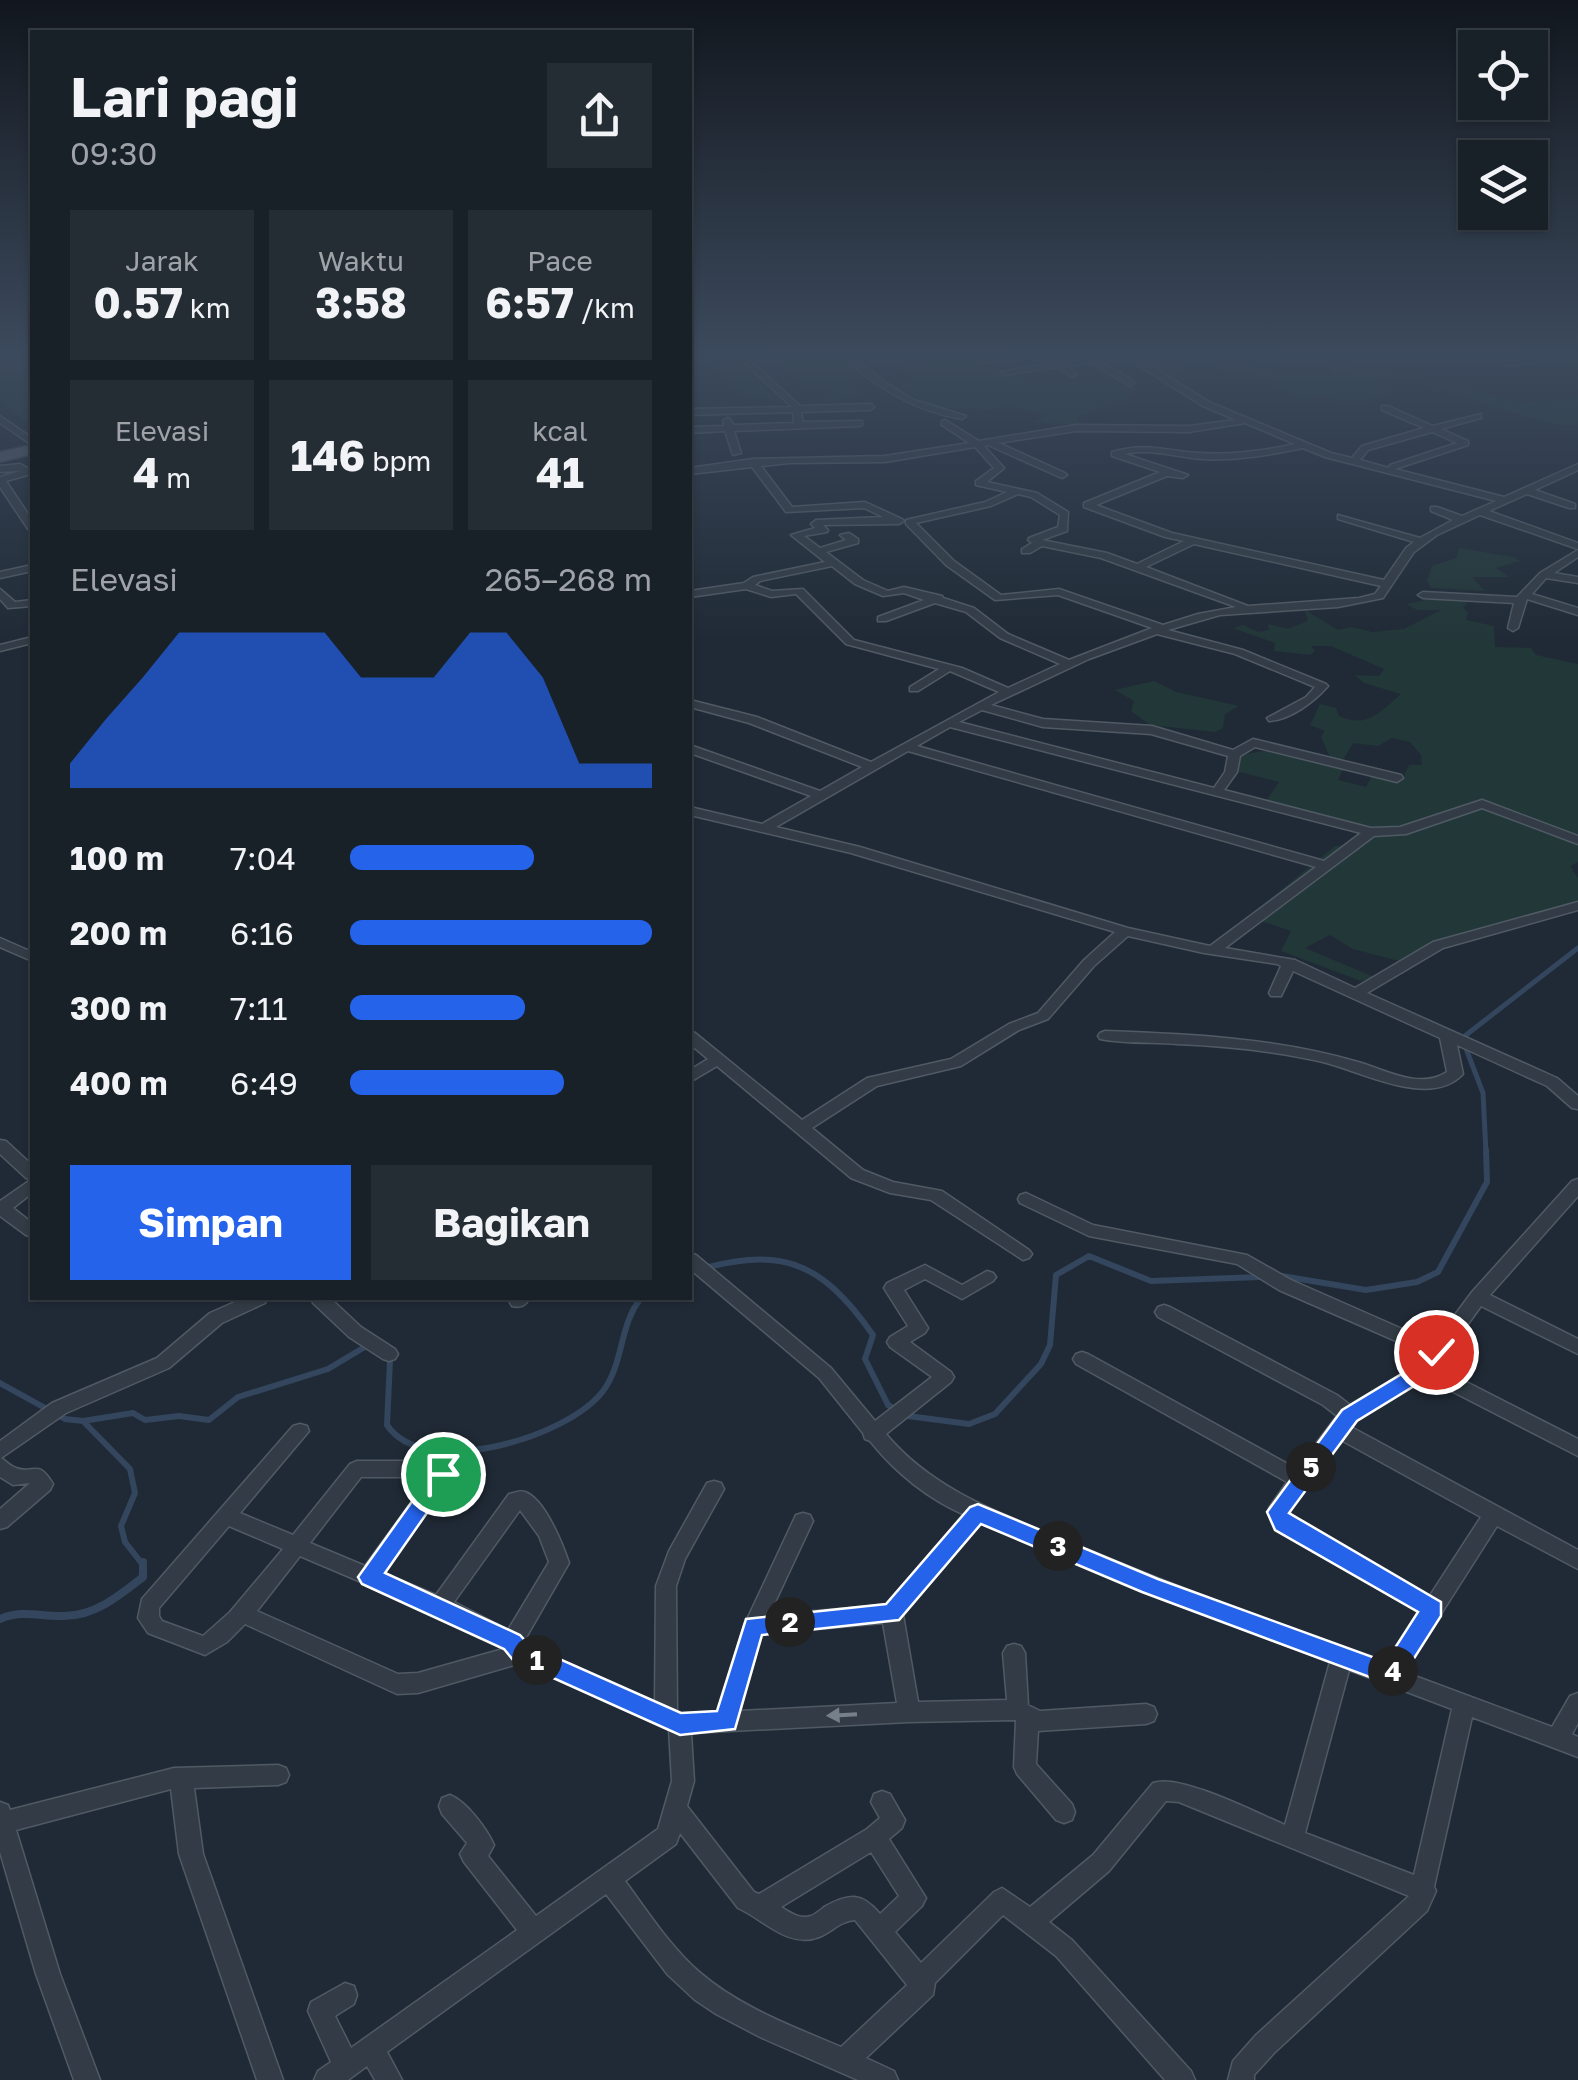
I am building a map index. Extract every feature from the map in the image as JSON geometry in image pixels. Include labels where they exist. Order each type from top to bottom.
[{"type":"street","points":[[735,449],[736,453]]},
{"type":"street","points":[[692,472],[753,462],[861,461],[942,449]]},
{"type":"street","points":[[981,449],[999,468],[979,483],[1048,500],[1046,504],[1067,518],[1064,529],[1033,540],[1104,554],[1247,607]]},
{"type":"street","points":[[1005,449],[1062,475]]},
{"type":"street","points":[[1134,449],[1115,454],[1183,475]]},
{"type":"street","points":[[1167,449],[1197,456],[1260,454],[1282,449]]},
{"type":"street","points":[[1251,449],[1260,454]]},
{"type":"street","points":[[1316,449],[1501,499]]},
{"type":"street","points":[[1356,459],[1364,449]]},
{"type":"street","points":[[1389,468],[1450,449]]},
{"type":"street","points":[[753,462],[790,510],[865,505],[880,509],[893,520]]},
{"type":"street","points":[[17,466],[0,480],[30,524]]},
{"type":"street","points":[[767,827],[1067,663],[1159,629],[1247,607],[1373,598],[1420,541],[1501,499],[1578,467]]},
{"type":"street","points":[[1170,472],[1087,505],[1192,541],[1387,584]]},
{"type":"street","points":[[1524,490],[1572,506]]},
{"type":"street","points":[[1016,492],[988,504],[910,521],[819,522],[816,524],[823,530],[796,535],[859,582],[887,594],[904,590],[938,598],[980,614],[1004,636],[1067,663]]},
{"type":"street","points":[[972,498],[988,504]]},
{"type":"street","points":[[1434,510],[1462,520]]},
{"type":"street","points":[[1481,512],[1578,549]]},
{"type":"street","points":[[1341,518],[1420,541]]},
{"type":"street","points":[[910,521],[950,563],[999,598],[1065,593],[1159,629],[1239,652],[1322,686],[1310,698],[1272,718]]},
{"type":"street","points":[[820,552],[854,540],[845,535]]},
{"type":"street","points":[[1137,568],[1192,541]]},
{"type":"street","points":[[1026,551],[1040,544]]},
{"type":"street","points":[[1512,628],[1523,598],[1544,575],[1578,549]]},
{"type":"street","points":[[692,594],[746,586],[782,573],[833,563]]},
{"type":"street","points":[[0,575],[30,568]]},
{"type":"street","points":[[782,573],[792,583]]},
{"type":"street","points":[[1544,575],[1578,580]]},
{"type":"street","points":[[746,586],[771,594],[798,591],[850,642],[948,668],[1010,693]]},
{"type":"street","points":[[0,592],[18,607],[30,604]]},
{"type":"street","points":[[1423,595],[1523,598],[1578,612]]},
{"type":"street","points":[[882,620],[938,598]]},
{"type":"street","points":[[0,648],[30,640]]},
{"type":"street","points":[[914,689],[948,668]]},
{"type":"street","points":[[692,704],[753,720],[874,767]]},
{"type":"street","points":[[984,707],[1043,723],[1145,729],[1234,754]]},
{"type":"street","points":[[951,724],[1372,832],[1400,831],[1482,804],[1578,840]]},
{"type":"street","points":[[1217,792],[1231,772],[1234,754],[1245,744],[1259,744],[1398,778]]},
{"type":"street","points":[[909,747],[1328,866]]},
{"type":"street","points":[[692,750],[822,796]]},
{"type":"street","points":[[692,810],[767,827],[1125,931],[1290,963],[1575,1092]]},
{"type":"street","points":[[1213,950],[1372,832]]},
{"type":"street","points":[[1355,994],[1438,945],[1578,906]]},
{"type":"street","points":[[1557,910],[1578,917]]},
{"type":"street","points":[[802,1127],[872,1082],[956,1063],[1014,1027],[1043,1016],[1088,963],[1125,931]]},
{"type":"street","points":[[0,942],[30,956]]},
{"type":"street","points":[[1276,993],[1290,963]]},
{"type":"street","points":[[1105,1036],[1222,1041],[1354,1064],[1410,1084],[1439,1082],[1455,1066],[1452,1035]]},
{"type":"street","points":[[692,1038],[858,1174],[936,1195],[1023,1254]]},
{"type":"street","points":[[692,1076],[718,1059]]},
{"type":"street","points":[[0,1145],[30,1185]]},
{"type":"street","points":[[1433,1609],[1283,1524],[1279,1508],[1344,1422],[1425,1370],[1478,1297],[1578,1185]]},
{"type":"street","points":[[30,1187],[1,1209],[30,1230]]},
{"type":"street","points":[[1026,1199],[1089,1230],[1225,1254],[1436,1352]]},
{"type":"street","points":[[692,1261],[825,1373],[872,1434],[926,1484],[978,1513],[1150,1585],[1568,1743],[1578,1703]]},
{"type":"street","points":[[872,1434],[945,1377],[896,1342],[918,1327],[893,1288],[925,1271],[962,1293],[987,1277]]},
{"type":"street","points":[[1478,1297],[1578,1347]]},
{"type":"street","points":[[0,1451],[60,1408],[163,1363],[216,1318],[254,1300]]},
{"type":"street","points":[[321,1300],[355,1332],[389,1354]]},
{"type":"street","points":[[1164,1312],[1330,1400],[1344,1422],[1494,1514],[1578,1560]]},
{"type":"street","points":[[1082,1359],[1302,1482]]},
{"type":"street","points":[[1425,1370],[1578,1448]]},
{"type":"street","points":[[300,1431],[149,1605],[148,1618],[155,1627],[205,1646],[241,1613],[356,1469],[441,1469],[443,1474],[370,1577]]},
{"type":"street","points":[[0,1466],[14,1477],[36,1475],[42,1484],[0,1521]]},
{"type":"street","points":[[345,1995],[320,2011],[336,2073],[668,1836],[684,1781],[673,1721],[666,1586],[676,1557],[714,1488]]},
{"type":"street","points":[[241,1613],[397,1684],[418,1683],[517,1648],[559,1563],[548,1532],[522,1499],[516,1500],[440,1606]]},
{"type":"street","points":[[754,1626],[892,1613],[978,1513]]},
{"type":"street","points":[[1391,1674],[1494,1514]]},
{"type":"street","points":[[226,1516],[440,1606],[517,1648],[673,1721],[726,1722],[910,1712],[1023,1713],[1038,1721],[1146,1714]]},
{"type":"street","points":[[726,1722],[754,1626],[804,1521]]},
{"type":"street","points":[[892,1613],[910,1712]]},
{"type":"street","points":[[1014,1653],[1023,1713],[1025,1767],[1064,1812]]},
{"type":"street","points":[[1292,1839],[1342,1656]]},
{"type":"street","points":[[1241,2080],[1242,2070],[1266,2044],[1311,2000],[1366,1956],[1419,1903],[1464,1702]]},
{"type":"street","points":[[88,2080],[48,1974],[1,1819],[181,1778],[278,1775]]},
{"type":"street","points":[[181,1778],[191,1854],[270,2080]]},
{"type":"street","points":[[1032,1921],[1101,1862],[1161,1790],[1180,1792],[1424,1891]]},
{"type":"street","points":[[760,1906],[875,1837],[894,1820],[882,1802]]},
{"type":"street","points":[[450,1806],[483,1846],[472,1854],[535,1933]]},
{"type":"street","points":[[678,1811],[746,1900],[783,1924],[803,1930],[860,1908],[920,1981],[922,1992],[846,2060]]},
{"type":"street","points":[[875,1837],[914,1898],[880,1932]]},
{"type":"street","points":[[610,1878],[675,1966],[702,1990],[742,2016],[885,2080]]},
{"type":"street","points":[[920,1981],[1002,1900],[1064,1948],[1182,2080]]},
{"type":"street","points":[[371,2049],[390,2080]]},
{"type":"green space","points":[[1459,548],[1520,561],[1496,568],[1509,577],[1472,577],[1485,591],[1431,588],[1427,581],[1432,566],[1456,558]]},
{"type":"green space","points":[[1470,599],[1463,608],[1468,613],[1466,620],[1494,626],[1495,647],[1531,648],[1536,655],[1578,664],[1578,837],[1481,802],[1398,829],[1372,830],[1266,801],[1279,782],[1236,771],[1241,755],[1269,750],[1344,767],[1338,780],[1366,787],[1373,774],[1402,780],[1409,765],[1422,765],[1421,755],[1410,742],[1392,738],[1378,746],[1353,743],[1343,760],[1330,757],[1321,737],[1325,731],[1310,725],[1320,704],[1336,708],[1339,716],[1349,720],[1358,721],[1380,712],[1401,694],[1364,683],[1355,675],[1379,676],[1384,669],[1331,646],[1311,646],[1315,651],[1310,655],[1274,651],[1275,643],[1233,628],[1243,625],[1258,632],[1269,630],[1268,624],[1288,629],[1308,621],[1305,610],[1338,630],[1404,629],[1441,610],[1417,610],[1406,604]]},
{"type":"green space","points":[[1154,681],[1176,692],[1239,706],[1225,714],[1223,728],[1215,732],[1150,725],[1131,711],[1134,701],[1115,690]]},
{"type":"green space","points":[[1484,807],[1578,842],[1578,862],[1570,866],[1578,878],[1578,903],[1460,934],[1399,961],[1353,949],[1330,935],[1305,948],[1374,977],[1361,981],[1281,951],[1291,931],[1258,920],[1274,907],[1265,903],[1335,846],[1363,843],[1373,834]]},
{"type":"waterway","points":[[1486,1153],[1483,1093],[1465,1046],[1466,1035],[1578,948]]},
{"type":"waterway","points":[[1276,1275],[1366,1290],[1417,1282],[1438,1272],[1487,1182],[1486,1150]]},
{"type":"waterway","points":[[692,1271],[749,1260],[773,1260],[815,1274],[834,1289],[873,1335],[865,1359],[888,1405],[908,1416],[969,1424],[995,1414],[1041,1364],[1050,1345],[1056,1275],[1089,1256],[1151,1281],[1260,1277]]},
{"type":"waterway","points":[[385,1357],[390,1360],[387,1425],[406,1442],[432,1450],[496,1446],[560,1424],[603,1391],[640,1300]]},
{"type":"waterway","points":[[83,1421],[133,1413],[145,1420],[179,1416],[209,1420],[238,1397],[328,1369],[368,1345]]},
{"type":"waterway","points":[[0,1383],[65,1419],[83,1421]]},
{"type":"waterway","points":[[83,1421],[130,1469],[135,1493],[121,1526],[125,1542],[143,1565]]},
{"type":"waterway","points":[[0,1619],[24,1614],[75,1615],[97,1608],[143,1577],[143,1565]]},
{"type":"route","points":[[443,1474],[370,1577],[440,1606],[512,1642],[522,1653],[680,1724],[726,1722],[754,1626],[892,1613],[978,1513],[1150,1585],[1391,1674],[1433,1609],[1283,1524],[1278,1512],[1343,1422],[1425,1370],[1436,1352]]}]
